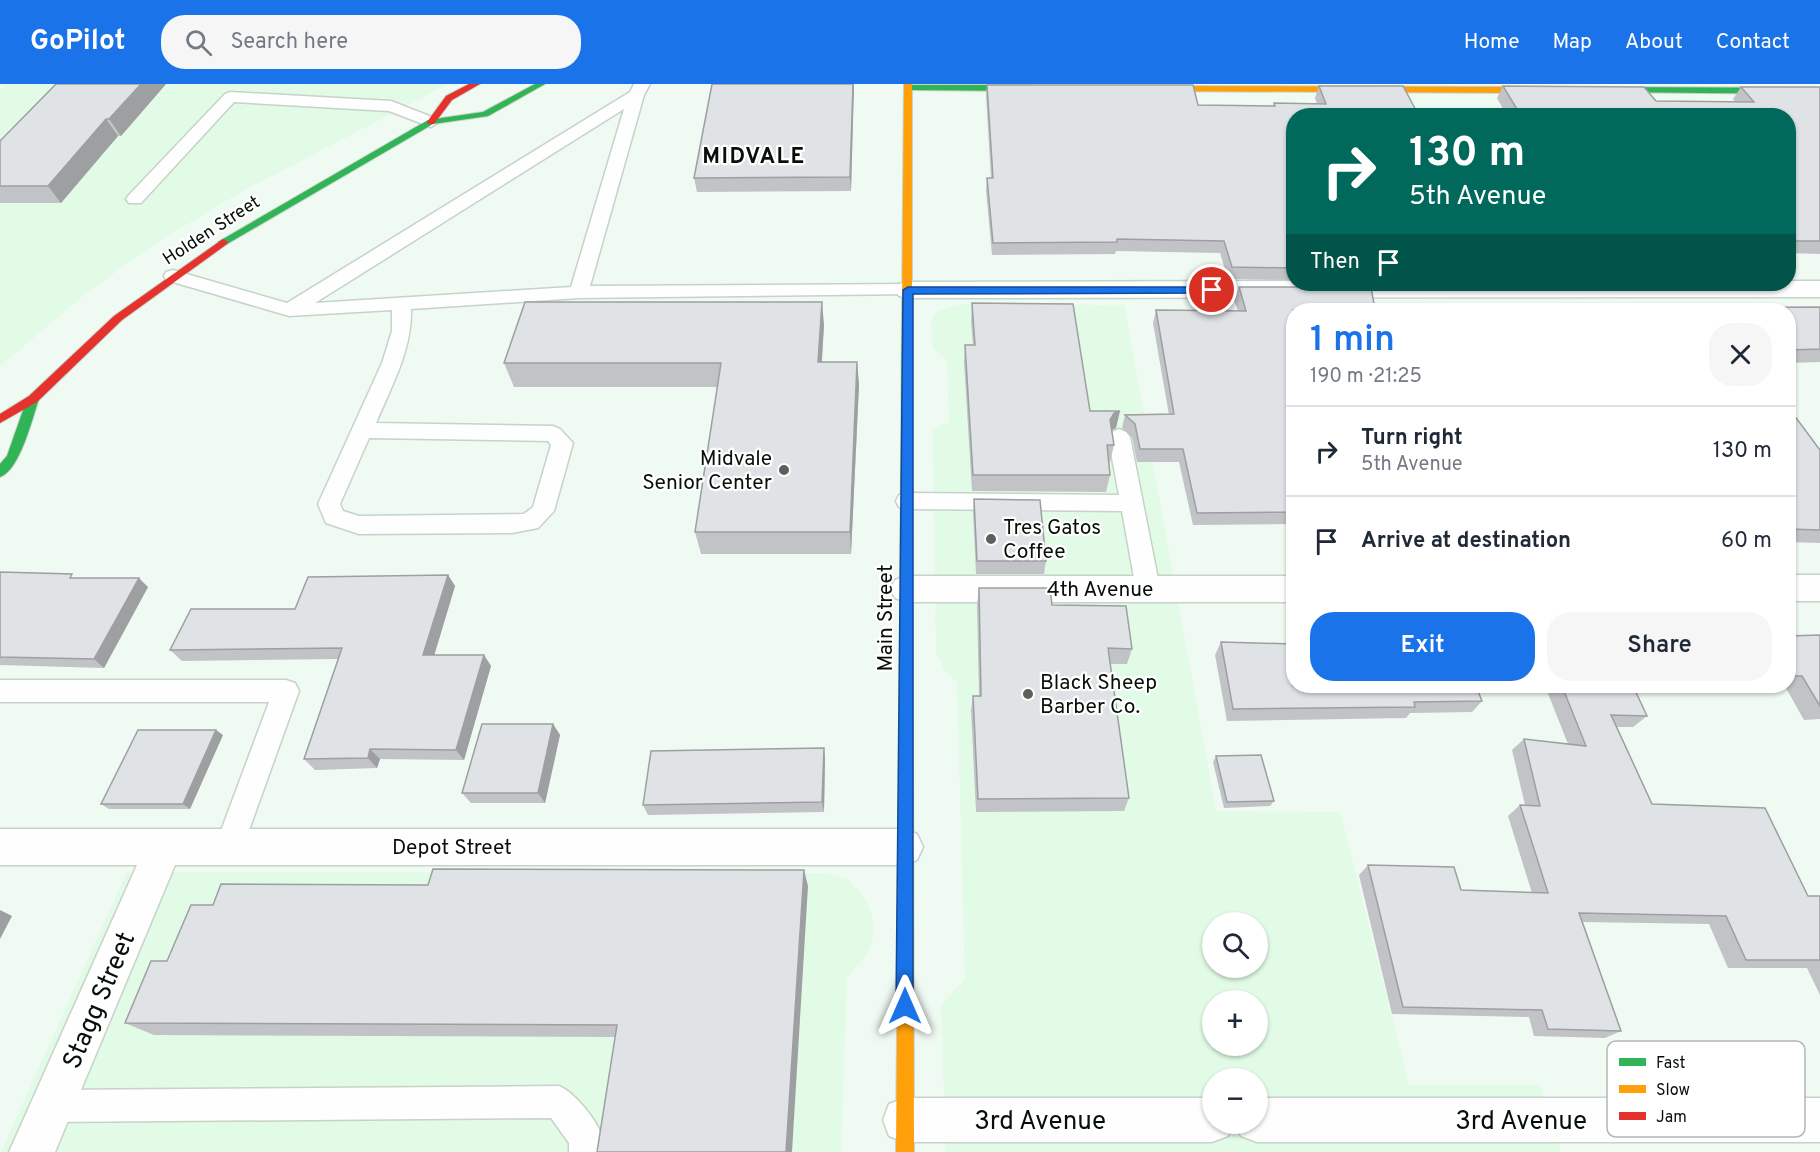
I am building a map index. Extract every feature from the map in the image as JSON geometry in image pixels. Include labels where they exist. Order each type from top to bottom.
[{"type":"street","name":"Holden Street","points":[[431,122],[448,98],[476,84]]},
{"type":"street","name":"Holden Street","points":[[0,419],[33,399],[118,318],[173,276],[275,210],[431,122],[485,114],[541,84]]},
{"type":"street","points":[[908,86],[1052,88]]},
{"type":"street","name":"Main Street","points":[[905,1136],[904,847],[908,86]]},
{"type":"street","points":[[1136,88],[1556,90]]},
{"type":"street","points":[[1592,90],[1820,91]]},
{"type":"street","points":[[1796,289],[1820,289]]},
{"type":"street","points":[[908,290],[1286,290]]},
{"type":"street","name":"Holden Street","points":[[0,473],[12,458],[33,399]]},
{"type":"street","points":[[1796,588],[1820,588]]},
{"type":"street","name":"4th Avenue","points":[[906,589],[1286,589]]},
{"type":"street","name":"Depot Street","points":[[0,847],[904,847]]},
{"type":"street","name":"Stagg Street","points":[[32,1152],[164,848]]},
{"type":"street","name":"3rd Avenue","points":[[1268,1120],[1607,1120]]},
{"type":"street","name":"3rd Avenue","points":[[905,1136],[1202,1121]]},
{"type":"lane","points":[[579,292],[639,89]]},
{"type":"lane","points":[[289,310],[639,89]]},
{"type":"lane","points":[[135,199],[230,97],[391,106],[431,122]]},
{"type":"lane","points":[[173,276],[289,310],[579,292],[908,290]]},
{"type":"lane","points":[[362,430],[554,434],[562,443],[543,511],[530,522],[512,524],[359,525],[334,517],[329,504],[362,430],[392,363],[402,332],[401,303]]},
{"type":"lane","points":[[1119,437],[1148,589]]},
{"type":"lane","points":[[907,501],[1131,503]]},
{"type":"lane","points":[[0,691],[286,691],[229,848]]},
{"type":"lane","points":[[52,1106],[559,1102],[586,1139],[585,1152]]},
{"type":"shaded area","points":[[5,84],[448,84],[243,191],[153,245],[85,294],[0,366],[0,89]]},
{"type":"shaded area","points":[[960,304],[1124,305],[1216,811],[1340,812],[1409,1085],[1540,1085],[1561,1152],[946,1152],[941,1005],[965,979],[957,682],[944,669],[936,652],[933,431],[939,425],[949,423],[947,360],[935,351],[931,321],[936,312]]},
{"type":"shaded area","points":[[127,872],[827,873],[849,880],[863,896],[871,912],[873,928],[872,943],[864,958],[847,977],[841,1152],[1,1152]]},
{"type":"building","points":[[56,84],[141,84],[109,119],[106,119],[48,186],[0,186],[0,141]]},
{"type":"building","points":[[712,84],[853,84],[850,177],[694,178]]},
{"type":"building","points":[[987,85],[1193,85],[1198,105],[1275,106],[1274,103],[1326,104],[1319,86],[1403,86],[1415,108],[1286,108],[1286,268],[1232,267],[1224,241],[1117,239],[1117,242],[993,243],[987,178],[993,178]]},
{"type":"building","points":[[1503,86],[1644,87],[1656,101],[1754,102],[1741,87],[1820,87],[1820,241],[1796,241],[1796,108],[1516,108]]},
{"type":"building","points":[[1239,287],[1286,287],[1286,291],[1372,291],[1374,303],[1286,303],[1286,512],[1197,513],[1183,449],[1140,449],[1135,424],[1125,415],[1174,414],[1156,310],[1246,311]]},
{"type":"building","name":"Midvale Senior Center","points":[[525,302],[822,302],[818,362],[857,362],[850,532],[695,532],[721,363],[504,363]]},
{"type":"building","points":[[972,303],[1073,304],[1090,411],[1120,411],[1114,413],[1110,420],[1114,445],[1107,445],[1110,475],[973,475],[965,345],[975,345]]},
{"type":"building","points":[[1796,307],[1820,307],[1820,349],[1796,350]]},
{"type":"building","points":[[1796,418],[1820,450],[1820,530],[1796,529]]},
{"type":"building","points":[[974,499],[1040,500],[1046,561],[977,561]]},
{"type":"building","points":[[0,572],[72,574],[70,578],[139,578],[94,659],[0,657]]},
{"type":"building","points":[[448,575],[423,655],[484,655],[456,750],[370,749],[368,758],[304,759],[342,648],[170,650],[191,609],[295,609],[308,577]]},
{"type":"building","points":[[979,588],[1050,588],[1052,605],[1126,606],[1132,649],[1108,648],[1129,798],[978,799],[973,696],[981,696]]},
{"type":"building","points":[[1820,635],[1820,706],[1802,676],[1796,676],[1796,636]]},
{"type":"building","points":[[1221,642],[1286,644],[1286,693],[1479,693],[1482,701],[1414,702],[1415,707],[1233,709]]},
{"type":"building","points":[[1565,693],[1636,693],[1647,716],[1611,715],[1652,804],[1765,808],[1808,896],[1820,896],[1820,960],[1746,960],[1726,916],[1579,913],[1621,1031],[1548,1029],[1542,1010],[1403,1007],[1368,865],[1454,867],[1461,890],[1548,893],[1520,805],[1540,806],[1524,739],[1586,746]]},
{"type":"building","points":[[482,724],[553,724],[538,793],[462,793]]},
{"type":"building","points":[[138,730],[216,730],[183,804],[101,804]]},
{"type":"building","points":[[824,748],[822,802],[643,805],[651,751]]},
{"type":"building","points":[[1261,755],[1274,801],[1227,802],[1216,756]]},
{"type":"building","points":[[433,869],[804,870],[786,1152],[597,1152],[617,1025],[125,1023],[151,961],[167,961],[191,905],[213,905],[221,884],[428,885]]},
{"type":"traffic: fast","points":[[223,242],[431,122],[485,114],[541,84]]},
{"type":"traffic: fast","points":[[908,88],[1033,88]]},
{"type":"traffic: fast","points":[[1603,90],[1820,91]]},
{"type":"traffic: fast","points":[[906,776],[907,311]]},
{"type":"traffic: fast","points":[[0,473],[12,458],[33,399]]},
{"type":"traffic: slow","points":[[907,311],[908,84]]},
{"type":"traffic: slow","points":[[1150,89],[1546,90]]},
{"type":"traffic: slow","points":[[905,1152],[906,776]]},
{"type":"traffic: jam","points":[[431,122],[449,98],[476,84]]},
{"type":"traffic: jam","points":[[0,419],[33,399],[118,318],[223,242]]},
{"type":"place","name":"Midvale Senior Center","points":[[784,470]]},
{"type":"place","name":"Tres Gatos Coffee","points":[[991,539]]},
{"type":"place","name":"Black Sheep Barber Co.","points":[[1028,694]]},
{"type":"district","name":"MIDVALE","points":[[754,155]]},
{"type":"route","points":[[905,1006],[908,290],[1212,290]]}]
